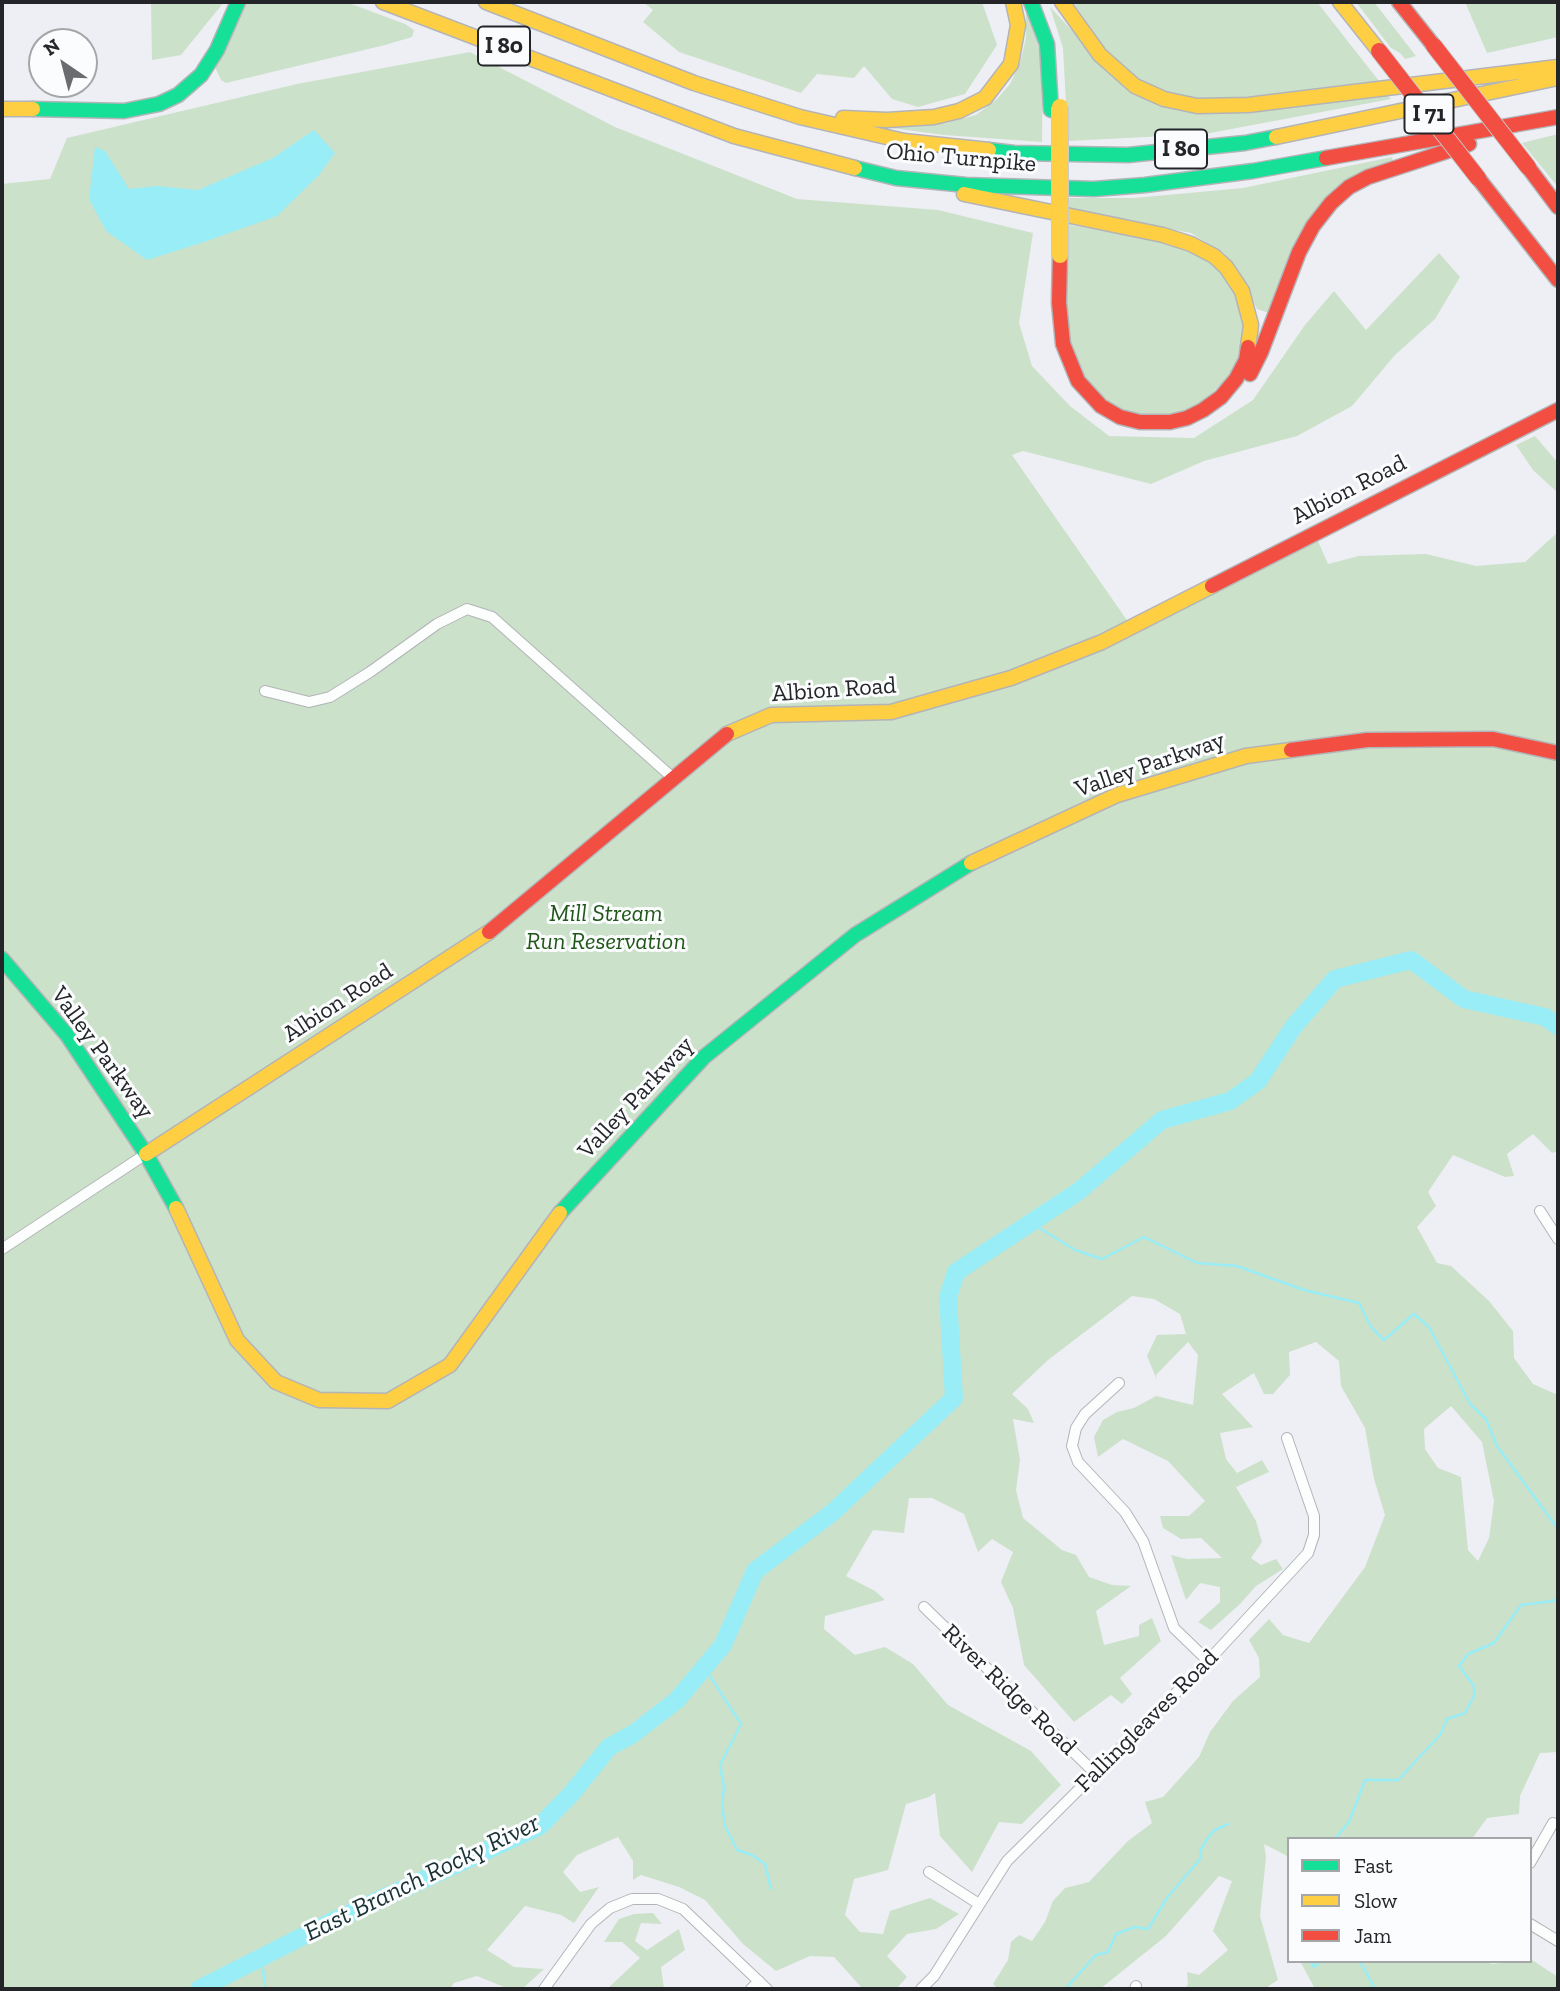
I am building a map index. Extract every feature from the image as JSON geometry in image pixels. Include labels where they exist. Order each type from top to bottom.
[{"type":"main road","points":[[2,109],[124,111],[159,104],[178,95],[201,75],[218,50],[235,2]]},
{"type":"main road","name":"Ohio Turnpike","points":[[383,2],[734,136],[810,158],[896,178],[966,185],[1094,189],[1145,185],[1253,172],[1555,118]]},
{"type":"main road","name":"Ohio Turnpike","points":[[486,2],[694,83],[800,117],[904,141],[1014,153],[1128,155],[1245,143],[1558,78]]},
{"type":"main road","points":[[800,117],[887,120],[934,117],[960,111],[972,105],[985,97],[1011,64],[1018,25],[1013,2]]},
{"type":"main road","points":[[1031,2],[1047,44],[1056,108]]},
{"type":"main road","points":[[896,178],[925,187],[1163,235],[1191,244],[1214,256],[1226,267],[1242,291],[1251,325],[1246,360],[1236,379],[1221,397],[1203,410],[1170,422],[1140,422],[1120,417],[1101,406],[1078,381],[1063,344],[1056,254],[1056,108],[1056,49],[1041,2]]},
{"type":"main road","points":[[1062,2],[1100,55],[1135,86],[1164,99],[1197,106],[1248,105],[1558,67]]},
{"type":"main road","name":"I 71","points":[[1340,2],[1558,280]]},
{"type":"main road","name":"I 71","points":[[1399,2],[1558,207]]},
{"type":"main road","points":[[1056,254],[1049,306],[1055,353],[1064,377],[1079,399],[1099,416],[1132,430],[1166,432],[1187,428],[1224,408],[1238,392],[1261,352],[1299,252],[1313,226],[1331,203],[1349,187],[1387,169],[1555,118]]},
{"type":"main road","name":"Albion Road","points":[[146,1154],[490,931],[732,730],[771,715],[891,712],[1011,678],[1102,642],[1558,410]]},
{"type":"main road","name":"Valley Parkway","points":[[2,959],[67,1035],[146,1154],[175,1207],[237,1340],[276,1382],[319,1400],[388,1401],[450,1365],[560,1213],[704,1057],[855,935],[981,857],[1117,795],[1246,756],[1367,740],[1493,739],[1558,753]]},
{"type":"street","points":[[265,691],[309,702],[330,697],[437,624],[467,609],[492,617],[673,778]]},
{"type":"street","points":[[2,1249],[146,1154]]},
{"type":"street","points":[[1540,1211],[1558,1239]]},
{"type":"street","points":[[1119,1383],[1085,1414],[1076,1428],[1072,1446],[1078,1462],[1125,1512],[1143,1541],[1174,1628],[1208,1661]]},
{"type":"street","name":"Fallingleaves Road","points":[[921,1989],[934,1976],[1007,1861],[1208,1661],[1308,1553],[1314,1535],[1314,1516],[1287,1437]]},
{"type":"street","name":"River Ridge Road","points":[[924,1607],[1095,1773]]},
{"type":"street","points":[[1532,1860],[1553,1823]]},
{"type":"street","points":[[929,1872],[979,1905]]},
{"type":"street","points":[[544,1989],[591,1924],[610,1908],[632,1899],[658,1899],[683,1909],[767,1989]]},
{"type":"street","points":[[1532,1925],[1558,1941]]},
{"type":"street","points":[[751,1989],[759,1981]]},
{"type":"green space","points":[[151,2],[224,2],[181,55],[152,60]]},
{"type":"green space","points":[[245,2],[346,2],[405,24],[414,30],[412,37],[385,45],[226,83],[221,80],[215,67]]},
{"type":"green space","points":[[643,2],[982,2],[997,45],[965,94],[918,107],[892,99],[864,66],[854,78],[817,74],[801,93],[679,52],[643,22],[653,10]]},
{"type":"green space","points":[[1073,2],[1317,2],[1379,81],[1209,100],[1184,97],[1140,83],[1112,58]]},
{"type":"green space","points":[[1356,2],[1374,2],[1416,56],[1405,59],[1391,48]]},
{"type":"green space","points":[[1465,2],[1558,2],[1558,37],[1487,53]]},
{"type":"green space","points":[[1050,7],[1096,56],[1162,104],[1386,94],[1391,99],[1205,134],[1068,141],[1063,48]]},
{"type":"green space","points":[[1026,10],[1043,59],[1042,142],[891,128],[946,123],[976,115],[997,99],[1010,84],[1020,63],[1026,38]]},
{"type":"green space","name":"Mill Stream Run Reservation","points":[[470,52],[615,127],[797,199],[938,210],[1033,233],[1019,323],[1032,366],[1070,406],[1109,436],[1194,438],[1253,400],[1305,325],[1334,291],[1366,330],[1439,253],[1460,277],[1435,319],[1395,355],[1352,406],[1297,436],[1204,461],[1151,484],[1023,451],[1012,455],[1131,626],[1314,532],[1328,564],[1359,556],[1426,554],[1476,566],[1525,562],[1558,532],[1558,1151],[1552,1153],[1533,1134],[1507,1154],[1514,1176],[1505,1177],[1453,1155],[1428,1192],[1436,1206],[1417,1227],[1437,1263],[1451,1266],[1489,1301],[1513,1331],[1514,1358],[1533,1384],[1558,1395],[1558,1752],[1540,1753],[1520,1796],[1519,1814],[1487,1818],[1473,1837],[1287,1837],[1287,1856],[1264,1844],[1266,1857],[1260,1916],[1278,1980],[1264,1989],[1185,1989],[1188,1984],[1187,1972],[1199,1975],[1228,1950],[1213,1931],[1232,1881],[1219,1876],[1166,1936],[1100,1989],[998,1989],[993,1984],[1008,1960],[1011,1942],[1019,1935],[1032,1941],[1045,1922],[1053,1901],[1065,1888],[1089,1882],[1128,1841],[1152,1823],[1145,1802],[1163,1797],[1199,1757],[1210,1732],[1233,1701],[1260,1677],[1259,1658],[1249,1640],[1269,1619],[1283,1635],[1309,1643],[1365,1567],[1385,1515],[1374,1479],[1365,1428],[1341,1386],[1339,1361],[1316,1342],[1289,1352],[1290,1375],[1273,1394],[1264,1394],[1254,1373],[1222,1394],[1253,1427],[1220,1433],[1226,1459],[1237,1473],[1262,1460],[1269,1472],[1236,1487],[1256,1521],[1262,1542],[1251,1558],[1261,1565],[1276,1559],[1283,1569],[1256,1586],[1211,1630],[1198,1622],[1220,1602],[1220,1587],[1200,1583],[1186,1600],[1171,1555],[1187,1559],[1222,1558],[1201,1538],[1181,1539],[1163,1528],[1160,1516],[1189,1516],[1205,1501],[1168,1461],[1123,1439],[1098,1457],[1094,1437],[1103,1420],[1117,1412],[1134,1408],[1156,1396],[1193,1405],[1198,1355],[1188,1342],[1156,1375],[1157,1380],[1147,1356],[1157,1335],[1186,1334],[1180,1314],[1154,1299],[1132,1296],[1048,1360],[1012,1394],[1028,1409],[1034,1423],[1013,1419],[1020,1460],[1016,1490],[1023,1518],[1062,1550],[1076,1555],[1089,1577],[1112,1585],[1131,1586],[1096,1611],[1104,1645],[1139,1636],[1139,1625],[1152,1618],[1161,1641],[1120,1678],[1132,1694],[1122,1704],[1111,1695],[1074,1722],[1024,1665],[1013,1608],[1001,1582],[1013,1552],[992,1539],[978,1552],[964,1514],[932,1498],[909,1498],[904,1533],[873,1530],[846,1576],[875,1591],[885,1600],[825,1616],[824,1629],[855,1655],[885,1647],[913,1664],[948,1705],[1031,1751],[1061,1785],[1022,1824],[999,1822],[972,1872],[940,1836],[935,1793],[906,1804],[888,1870],[854,1879],[845,1915],[860,1932],[883,1934],[890,1911],[930,1898],[959,1914],[936,1929],[907,1934],[887,1956],[907,1977],[896,1989],[863,1989],[834,1957],[810,1956],[776,1971],[743,1944],[705,1900],[679,1887],[641,1875],[633,1880],[633,1861],[618,1837],[577,1855],[563,1872],[580,1892],[599,1887],[574,1923],[561,1915],[525,1906],[487,1950],[514,1967],[544,1969],[522,1989],[509,1989],[477,1976],[454,1983],[450,1989],[2,1989],[2,184],[50,179],[67,138],[297,84]],"holes":[[[1451,1406],[1482,1442],[1494,1501],[1489,1538],[1478,1561],[1468,1550],[1461,1477],[1438,1468],[1425,1449],[1424,1429]]]},
{"type":"green space","points":[[1558,134],[1558,187],[1522,143]]},
{"type":"green space","points":[[1392,157],[1393,162],[1351,180],[1269,313],[1257,309],[1247,287],[1224,253],[1191,233],[1069,210],[1069,198],[1134,198],[1243,188]]},
{"type":"green space","points":[[1069,225],[1161,240],[1209,258],[1242,303],[1244,345],[1229,378],[1193,409],[1168,417],[1140,416],[1117,410],[1087,380],[1070,349],[1067,317]]},
{"type":"green space","points":[[1535,436],[1558,463],[1558,493],[1533,470],[1516,445]]},
{"type":"green space","points":[[653,1913],[662,1924],[641,1923],[635,1941],[647,1950],[679,1929],[685,1950],[661,1967],[664,1989],[607,1989],[640,1958],[622,1942],[604,1942],[619,1919],[634,1914]]},
{"type":"green space","points":[[1532,1960],[1558,1977],[1558,1989],[1315,1989],[1301,1963],[1491,1963],[1532,1963]]},
{"type":"water","points":[[314,130],[335,153],[318,176],[277,216],[147,260],[106,231],[89,199],[95,147],[105,151],[129,189],[156,186],[198,190],[273,158]]},
{"type":"waterway","name":"East Branch Rocky River","points":[[199,1989],[331,1922],[540,1826],[572,1793],[609,1747],[633,1734],[677,1700],[723,1645],[755,1571],[833,1512],[954,1398],[948,1297],[956,1272],[1079,1191],[1162,1120],[1230,1101],[1258,1081],[1294,1026],[1335,979],[1411,960],[1464,999],[1545,1017],[1558,1026]]},
{"type":"waterway","points":[[1031,1223],[1075,1250],[1102,1259],[1144,1237],[1197,1263],[1237,1266],[1304,1290],[1359,1303],[1371,1327],[1384,1340],[1414,1314],[1429,1327],[1470,1404],[1486,1419],[1497,1446],[1558,1529]]},
{"type":"waterway","points":[[1337,1837],[1349,1822],[1365,1780],[1398,1780],[1440,1735],[1447,1719],[1465,1713],[1474,1696],[1474,1686],[1459,1666],[1468,1654],[1494,1643],[1521,1605],[1553,1601],[1558,1597]]},
{"type":"waterway","points":[[704,1667],[741,1724],[720,1765],[724,1787],[722,1804],[725,1826],[737,1850],[752,1855],[765,1864],[771,1889]]},
{"type":"waterway","points":[[1065,1989],[1096,1955],[1108,1952],[1116,1934],[1135,1927],[1148,1929],[1167,1898],[1200,1859],[1201,1849],[1210,1835],[1228,1824]]},
{"type":"waterway","points":[[258,1959],[263,1970],[265,1989]]},
{"type":"waterway","points":[[1311,1963],[1314,1967],[1319,1963]]},
{"type":"waterway","points":[[1361,1963],[1375,1989]]},
{"type":"traffic: fast","points":[[33,109],[124,111],[159,104],[178,95],[201,75],[217,50],[238,2]]},
{"type":"traffic: fast","points":[[1031,2],[1047,44],[1051,110]]},
{"type":"traffic: fast","points":[[989,150],[1128,155],[1245,143],[1276,137]]},
{"type":"traffic: fast","points":[[855,168],[896,178],[966,185],[1094,189],[1253,171],[1326,158]]},
{"type":"traffic: fast","points":[[560,1213],[704,1057],[855,935],[971,863]]},
{"type":"traffic: fast","points":[[2,959],[67,1035],[146,1154],[176,1208]]},
{"type":"traffic: slow","points":[[383,2],[734,136],[855,168]]},
{"type":"traffic: slow","points":[[486,2],[694,83],[800,117],[904,141],[989,150]]},
{"type":"traffic: slow","points":[[843,118],[887,120],[934,117],[959,111],[985,98],[1011,64],[1018,25],[1013,2]]},
{"type":"traffic: slow","points":[[1062,2],[1100,55],[1135,86],[1164,99],[1197,106],[1248,105],[1558,67]]},
{"type":"traffic: slow","points":[[1340,2],[1379,51]]},
{"type":"traffic: slow","points":[[1276,137],[1558,78]]},
{"type":"traffic: slow","points":[[1060,107],[1060,255]]},
{"type":"traffic: slow","points":[[2,109],[33,109]]},
{"type":"traffic: slow","points":[[964,194],[1163,235],[1191,244],[1214,256],[1226,267],[1242,291],[1251,325],[1248,347]]},
{"type":"traffic: slow","points":[[727,734],[771,715],[891,712],[1011,678],[1102,642],[1212,586]]},
{"type":"traffic: slow","points":[[971,863],[1117,795],[1246,756],[1291,750]]},
{"type":"traffic: slow","points":[[146,1154],[489,932]]},
{"type":"traffic: slow","points":[[176,1208],[237,1340],[276,1382],[319,1400],[388,1401],[450,1365],[560,1213]]},
{"type":"traffic: jam","points":[[1399,2],[1434,46]]},
{"type":"traffic: jam","points":[[1434,46],[1528,167]]},
{"type":"traffic: jam","points":[[1379,51],[1478,178]]},
{"type":"traffic: jam","points":[[1326,158],[1558,117]]},
{"type":"traffic: jam","points":[[1250,374],[1299,252],[1313,226],[1331,203],[1349,187],[1368,177],[1469,144]]},
{"type":"traffic: jam","points":[[1528,167],[1558,207]]},
{"type":"traffic: jam","points":[[1478,178],[1558,280]]},
{"type":"traffic: jam","points":[[1060,255],[1059,303],[1063,344],[1078,381],[1101,406],[1120,417],[1140,422],[1170,422],[1203,410],[1221,397],[1236,379],[1246,360],[1248,347]]},
{"type":"traffic: jam","points":[[1212,586],[1558,410]]},
{"type":"traffic: jam","points":[[489,932],[727,734]]},
{"type":"traffic: jam","points":[[1291,750],[1367,740],[1493,739],[1558,753]]}]
